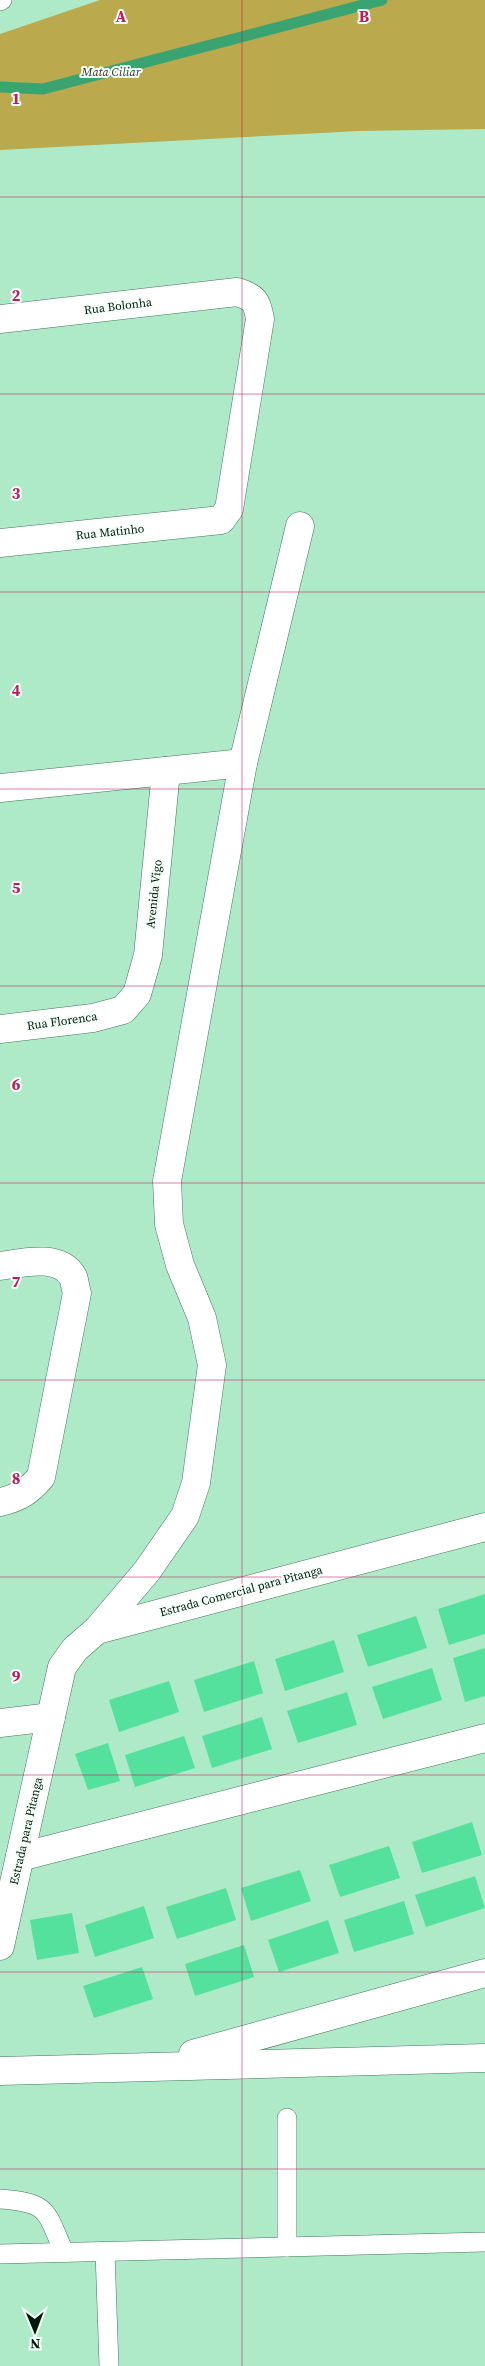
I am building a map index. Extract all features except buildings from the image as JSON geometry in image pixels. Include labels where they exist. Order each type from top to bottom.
[{"type":"street","name":"Rua Bolonha","points":[[0,319],[237,292],[252,296],[258,304],[260,319],[229,509],[221,520]]},
{"type":"street","name":"Rua Matinho","points":[[0,543],[221,520]]},
{"type":"street","points":[[96,1630],[147,1571],[185,1516],[196,1483],[212,1365],[202,1318],[180,1265],[169,1224],[167,1181],[242,763],[300,526]]},
{"type":"street","points":[[0,788],[242,763]]},
{"type":"street","name":"Avenida Vigo","points":[[123,1010],[137,994],[148,955],[166,771]]},
{"type":"street","name":"Rua Florenca","points":[[0,1029],[93,1018],[123,1010]]},
{"type":"street","points":[[0,1266],[41,1261],[60,1265],[73,1277],[76,1292],[41,1477],[28,1492],[13,1499],[0,1502]]},
{"type":"street","name":"Estrada Comercial para Pitanga","points":[[51,1717],[62,1667],[75,1649],[96,1630],[485,1527]]},
{"type":"street","points":[[0,1723],[51,1717]]},
{"type":"street","name":"Estrada para Pitanga","points":[[0,1946],[51,1717]]},
{"type":"street","points":[[20,1857],[485,1738]]},
{"type":"street","points":[[152,2066],[485,1973]]},
{"type":"street","points":[[0,2071],[485,2058]]},
{"type":"lane","points":[[287,2118],[287,2247]]},
{"type":"lane","points":[[0,2200],[36,2204],[46,2212],[64,2252]]},
{"type":"lane","points":[[0,2254],[485,2242]]},
{"type":"lane","points":[[105,2252],[109,2366]]},
{"type":"green space","name":"Mata Ciliar","points":[[100,0],[485,0],[485,129],[359,131],[0,150],[0,34]]},
{"type":"waterway","points":[[0,87],[43,89],[382,0]]}]
